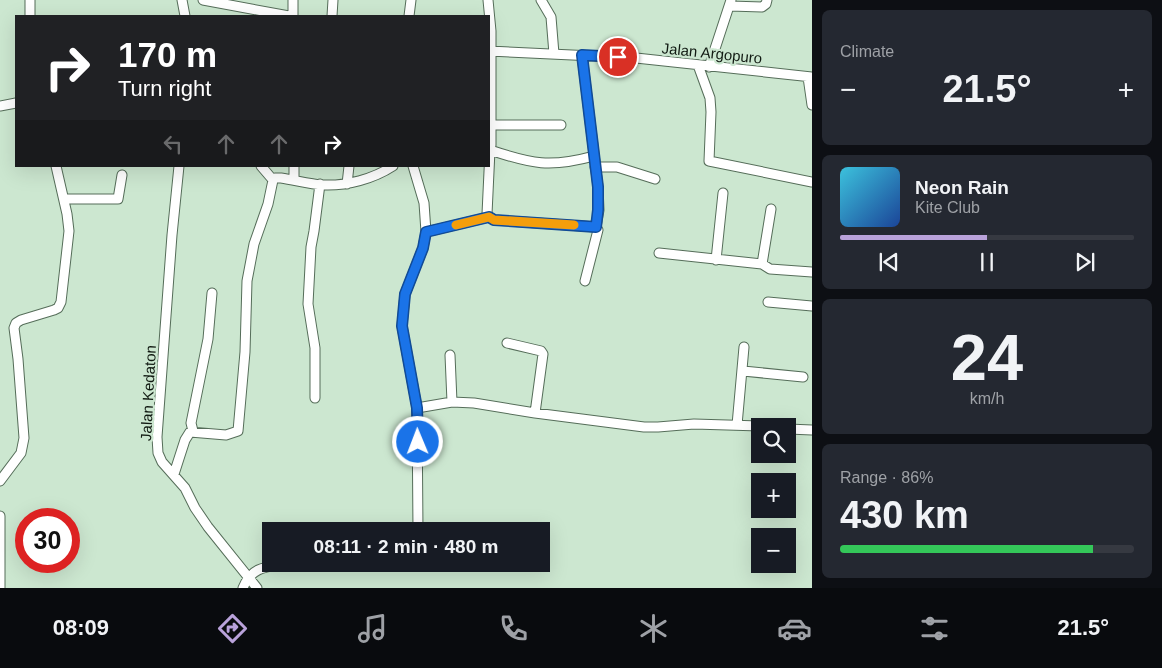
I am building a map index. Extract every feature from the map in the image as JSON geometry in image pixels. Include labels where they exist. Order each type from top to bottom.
[{"type":"street","points":[[30,0],[30,15]]},
{"type":"street","points":[[182,0],[185,15]]},
{"type":"street","points":[[203,0],[277,15]]},
{"type":"street","points":[[293,0],[293,15]]},
{"type":"street","points":[[332,15],[333,0]]},
{"type":"street","points":[[409,15],[412,0]]},
{"type":"street","points":[[488,0],[489,15]]},
{"type":"street","points":[[541,0],[551,17],[554,54]]},
{"type":"street","points":[[710,67],[731,3],[762,7],[766,4],[767,0]]},
{"type":"street","points":[[490,51],[490,125],[561,125]]},
{"type":"street","name":"Jalan Argopuro","points":[[490,51],[636,58],[810,77]]},
{"type":"street","points":[[582,55],[594,156],[598,210],[596,227],[598,230],[585,281]]},
{"type":"street","points":[[698,65],[710,98],[709,161],[812,182]]},
{"type":"street","points":[[810,77],[812,105]]},
{"type":"street","points":[[0,106],[15,103]]},
{"type":"street","points":[[490,150],[530,162],[566,163],[594,156]]},
{"type":"street","points":[[0,481],[20,453],[24,438],[14,328],[16,323],[21,320],[58,308],[61,302],[69,231],[56,167]]},
{"type":"street","name":"Jalan Kedaton","points":[[179,167],[157,437],[160,458],[185,488],[195,508],[208,527],[258,588]]},
{"type":"street","points":[[262,167],[274,180]]},
{"type":"street","points":[[294,167],[294,180]]},
{"type":"street","points":[[347,184],[349,167]]},
{"type":"street","points":[[274,180],[275,178],[320,184],[347,184],[384,172],[392,167]]},
{"type":"street","points":[[413,167],[424,204],[426,232],[423,248],[405,294],[402,316],[403,338],[417,408],[418,522]]},
{"type":"street","points":[[488,167],[487,214],[494,220],[596,227]]},
{"type":"street","points":[[595,167],[617,167],[655,179]]},
{"type":"street","points":[[64,199],[118,199],[122,175]]},
{"type":"street","points":[[174,474],[185,440],[190,432],[226,435],[238,431],[245,352],[248,281],[254,244],[274,180]]},
{"type":"street","points":[[315,398],[315,348],[308,304],[311,247],[320,184]]},
{"type":"street","points":[[716,260],[723,192]]},
{"type":"street","points":[[762,264],[771,209]]},
{"type":"street","points":[[426,232],[489,217]]},
{"type":"street","points":[[659,253],[762,264],[770,269],[812,272]]},
{"type":"street","points":[[193,431],[191,423],[208,339],[212,293]]},
{"type":"street","points":[[768,302],[812,306]]},
{"type":"street","points":[[507,342],[541,351],[544,354],[535,413]]},
{"type":"street","points":[[737,425],[744,347]]},
{"type":"street","points":[[450,355],[452,402]]},
{"type":"street","points":[[743,372],[802,376]]},
{"type":"street","points":[[417,408],[452,402],[474,403],[644,427],[694,424],[751,426]]},
{"type":"street","points":[[796,429],[812,430]]},
{"type":"street","points":[[0,516],[0,588]]},
{"type":"street","points":[[243,588],[255,570],[262,568]]},
{"type":"slow traffic","points":[[456,225],[489,217],[494,220],[574,225]]},
{"type":"route","points":[[418,442],[417,408],[402,326],[405,294],[423,248],[426,232],[489,217],[494,220],[596,227],[598,187],[582,55],[618,57]]}]
